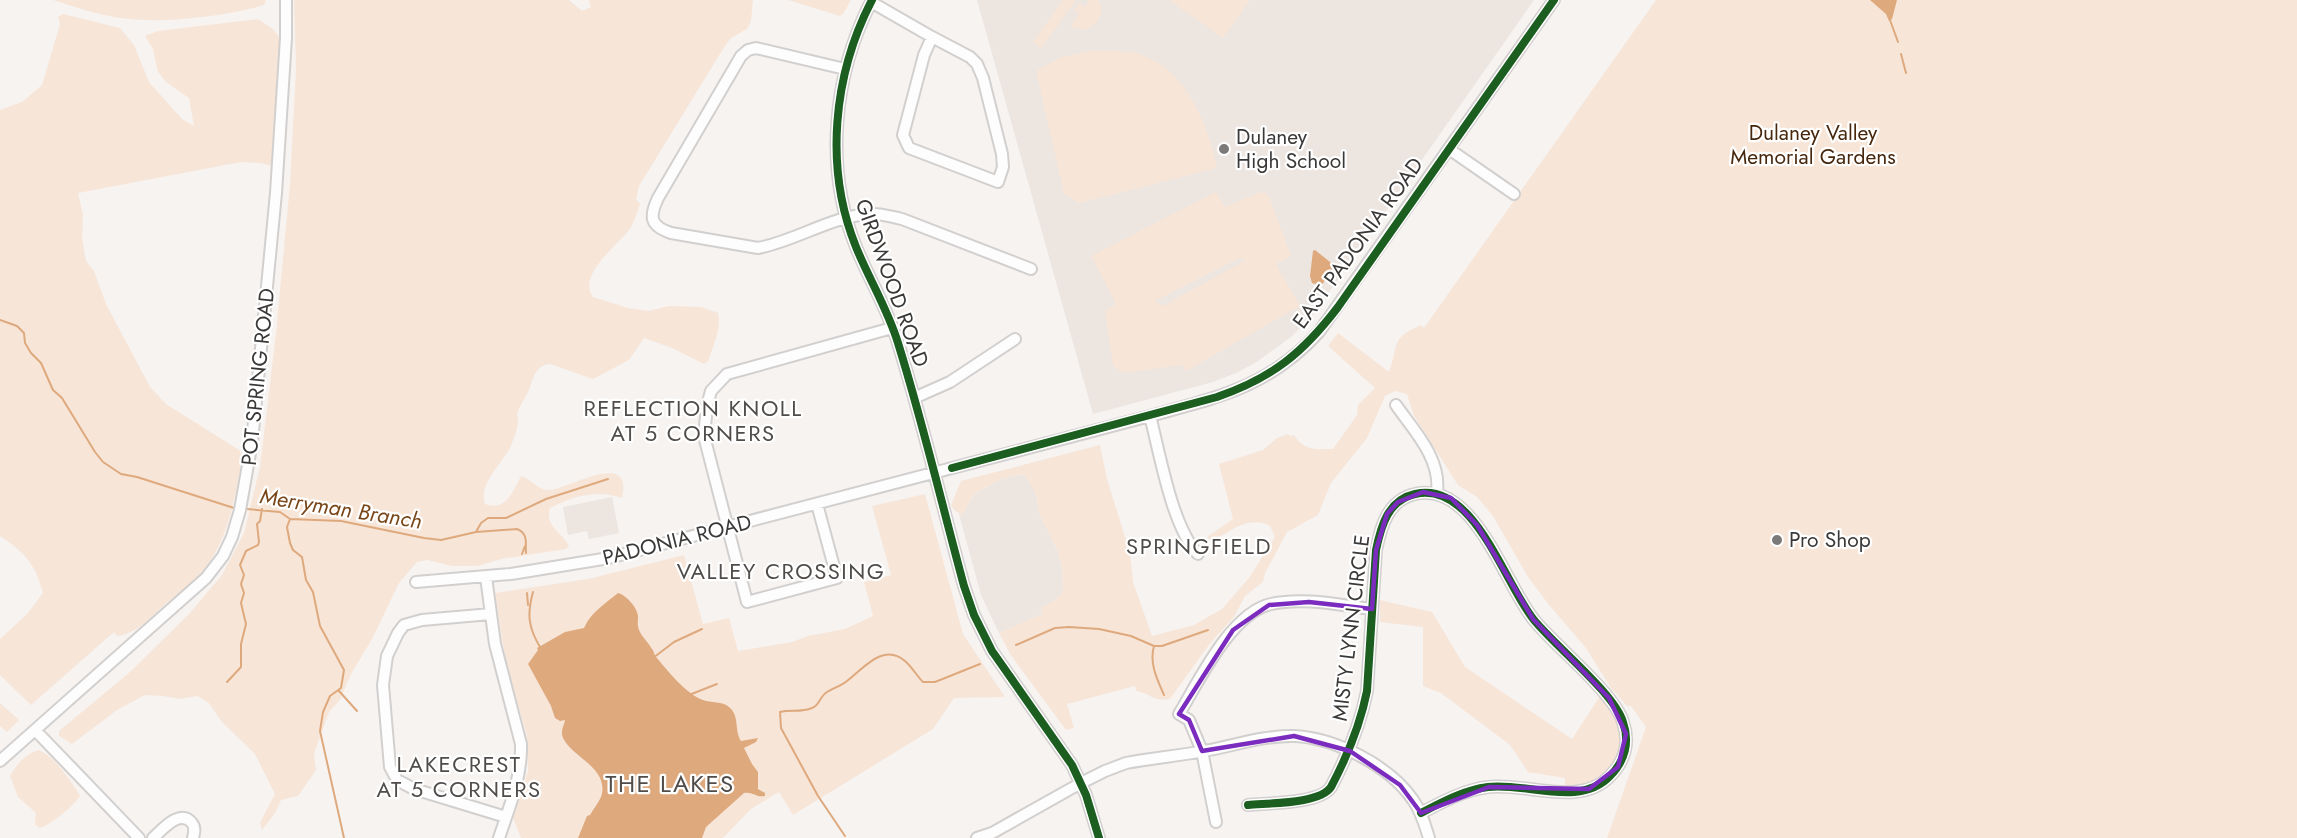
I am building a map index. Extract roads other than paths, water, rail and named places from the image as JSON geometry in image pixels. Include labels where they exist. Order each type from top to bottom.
[{"type":"street","name":"POT SPRING ROAD","points":[[0,761],[206,578],[223,556],[232,537],[248,469],[260,369],[276,193],[286,38],[286,0]]},
{"type":"street","name":"EAST PADONIA ROAD","points":[[933,473],[1150,416],[1242,389],[1290,361],[1319,332],[1338,307],[1554,0]]},
{"type":"street","points":[[871,1],[970,57],[980,70],[1001,147],[1003,167],[998,182],[909,148],[903,135],[924,55],[932,37]]},
{"type":"street","name":"GIRDWOOD ROAD","points":[[871,1],[860,24],[845,69],[836,125],[840,189],[846,218],[892,328],[914,398],[964,586],[980,628],[1001,664],[1063,749],[1081,783],[1099,838]]},
{"type":"street","points":[[845,69],[756,48],[748,50],[741,56],[658,198],[652,217],[660,229],[758,248],[846,218],[870,214],[902,219],[1031,269]]},
{"type":"street","points":[[1449,149],[1514,194]]},
{"type":"street","points":[[817,504],[837,578],[747,602],[704,436],[706,406],[711,391],[727,374],[892,328]]},
{"type":"street","points":[[914,398],[950,382],[1015,339]]},
{"type":"street","points":[[1396,405],[1433,459],[1438,479],[1437,492],[1463,508],[1477,525],[1533,619],[1619,711],[1626,734],[1623,757],[1610,776],[1601,784],[1589,789],[1561,792],[1489,787],[1466,792],[1420,813]]},
{"type":"street","points":[[1150,416],[1179,526],[1189,544],[1198,554]]},
{"type":"street","name":"PADONIA ROAD","points":[[416,582],[486,577],[578,565],[933,473]]},
{"type":"street","name":"MISTY LYNN CIRCLE","points":[[1248,805],[1316,798],[1331,788],[1358,730],[1367,690],[1376,550],[1380,531],[1387,514],[1398,502],[1410,495],[1437,492]]},
{"type":"street","points":[[486,577],[495,644],[521,744],[519,776],[499,838]]},
{"type":"street","points":[[1216,822],[1202,752],[1189,720],[1179,714],[1223,643],[1248,616],[1269,604],[1309,602],[1372,609]]},
{"type":"street","points":[[491,614],[422,620],[404,625],[387,656],[383,685],[390,767],[397,780],[414,789],[506,817]]},
{"type":"street","points":[[36,731],[139,838]]},
{"type":"street","points":[[977,838],[992,833],[1081,783],[1126,763],[1294,736],[1329,742],[1376,765],[1413,799],[1429,838]]},
{"type":"street","points":[[153,838],[174,820],[180,818],[192,824],[195,831],[193,838]]},
{"type":"waterway","points":[[1890,20],[1898,42]]},
{"type":"waterway","points":[[1901,54],[1906,73]]},
{"type":"waterway","name":"Merryman Branch","points":[[0,320],[17,326],[24,333],[25,343],[41,363],[53,390],[62,398],[103,462],[121,474],[234,508]]},
{"type":"waterway","points":[[476,532],[481,523],[488,518],[506,518],[546,499],[608,479]]},
{"type":"waterway","name":"Merryman Branch","points":[[247,509],[280,512],[290,519],[341,521],[441,540],[476,532],[517,529],[525,536],[526,553]]},
{"type":"waterway","points":[[227,682],[241,667],[241,644],[246,624],[241,603],[244,593],[241,584],[244,575],[240,565],[246,551],[258,545],[257,524],[260,521],[262,509]]},
{"type":"waterway","points":[[290,519],[287,527],[290,543],[293,550],[302,557],[306,580],[313,592],[320,626],[344,670],[341,688],[330,696],[323,712],[320,731],[344,838]]},
{"type":"waterway","name":"Merryman Branch","points":[[522,554],[525,546]]},
{"type":"waterway","name":"Merryman Branch","points":[[533,592],[530,620],[540,647]]},
{"type":"waterway","name":"Merryman Branch","points":[[527,593],[528,605]]},
{"type":"waterway","points":[[1016,645],[1055,628],[1099,629],[1131,636],[1154,646],[1162,646],[1208,630]]},
{"type":"waterway","points":[[653,658],[674,642],[702,629]]},
{"type":"waterway","points":[[1154,646],[1153,665],[1164,695]]},
{"type":"waterway","points":[[845,836],[818,796],[781,728],[780,712],[814,707],[825,694],[845,683],[874,659],[889,654],[905,661],[923,682],[935,682],[980,664]]},
{"type":"waterway","points":[[689,695],[717,684]]},
{"type":"waterway","points":[[339,691],[357,711]]},
{"type":"place","name":"Dulaney High School","points":[[1224,149]]},
{"type":"place","name":"Pro Shop","points":[[1777,540]]},
{"type":"district","name":"REFLECTION KNOLL AT 5 CORNERS","points":[[693,420]]},
{"type":"district","name":"SPRINGFIELD","points":[[1199,546]]},
{"type":"district","name":"VALLEY CROSSING","points":[[781,571]]},
{"type":"district","name":"LAKECREST AT 5 CORNERS","points":[[459,776]]},
{"type":"district","name":"THE LAKES","points":[[670,784]]},
{"type":"park label","name":"Dulaney Valley Memorial Gardens","points":[[1813,145]]}]
